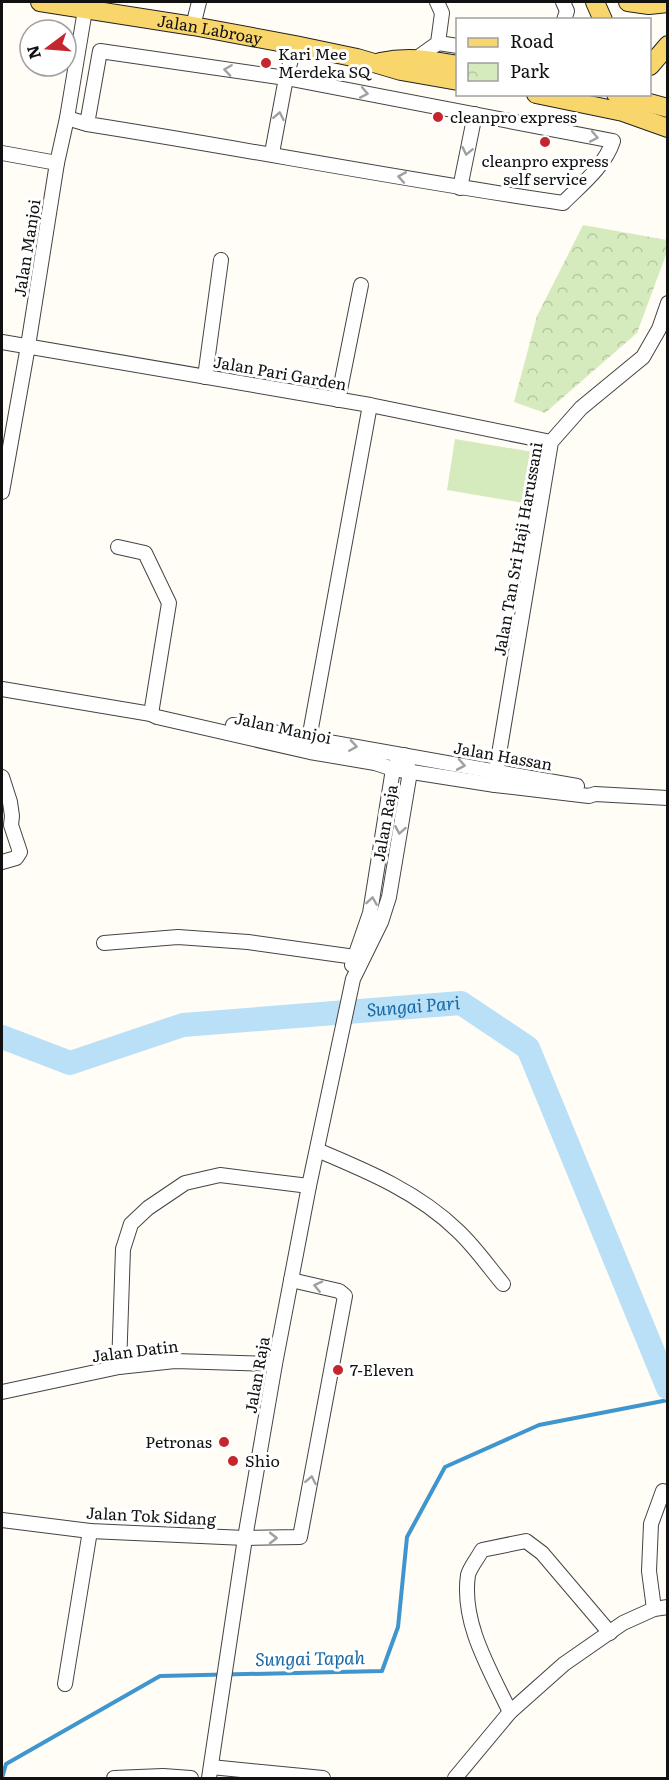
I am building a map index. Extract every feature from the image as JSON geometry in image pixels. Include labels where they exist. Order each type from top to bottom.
[{"type":"main road","name":"Jalan Labroay","points":[[40,2],[194,26],[295,45],[378,63],[401,71],[456,81]]},
{"type":"main road","points":[[589,18],[591,2]]},
{"type":"main road","points":[[595,2],[602,18]]},
{"type":"main road","points":[[628,2],[649,5],[668,3]]},
{"type":"main road","points":[[651,65],[668,45]]},
{"type":"main road","points":[[378,63],[401,58],[417,58],[456,65]]},
{"type":"main road","points":[[547,96],[623,112],[668,128]]},
{"type":"main road","points":[[590,104],[627,96],[668,108]]},
{"type":"main road","points":[[627,96],[653,114],[668,121]]},
{"type":"street","points":[[194,26],[199,2]]},
{"type":"street","points":[[437,2],[442,14],[438,43]]},
{"type":"street","points":[[563,2],[567,11],[565,18]]},
{"type":"street","name":"Jalan Manjoi","points":[[2,492],[84,10]]},
{"type":"street","points":[[417,58],[438,43],[456,46]]},
{"type":"street","points":[[272,153],[286,78],[295,45]]},
{"type":"street","points":[[67,118],[87,123],[272,153],[460,188],[563,203],[593,173],[610,151],[613,141],[286,78],[100,51],[87,123]]},
{"type":"street","points":[[460,188],[475,114]]},
{"type":"street","points":[[2,153],[57,164]]},
{"type":"street","points":[[205,377],[221,260]]},
{"type":"street","points":[[338,400],[361,285]]},
{"type":"street","name":"Jalan Tan Sri Haji Harussani","points":[[495,778],[551,442],[581,408],[643,357],[659,329],[668,303]]},
{"type":"street","name":"Jalan Pari Garden","points":[[2,342],[370,405],[551,442]]},
{"type":"street","points":[[309,740],[370,405]]},
{"type":"street","points":[[118,548],[145,553],[169,603],[151,714]]},
{"type":"street","name":"Jalan Manjoi","points":[[2,689],[151,714],[310,752],[375,763],[410,772]]},
{"type":"street","name":"Jalan Manjoi","points":[[151,714],[158,712],[404,755]]},
{"type":"street","name":"Jalan Hassan","points":[[404,755],[495,778],[589,796],[595,794],[668,798]]},
{"type":"street","name":"Jalan Raja","points":[[353,979],[351,968],[370,913],[393,769],[404,755]]},
{"type":"street","name":"Jalan Raja","points":[[210,1773],[245,1538],[291,1280],[353,979],[381,922],[389,897],[410,772],[404,755]]},
{"type":"street","name":"Jalan Hassan","points":[[410,772],[495,778]]},
{"type":"street","points":[[2,777],[10,802],[12,816],[10,825],[20,852],[16,858],[2,861]]},
{"type":"street","points":[[104,944],[178,937],[248,942],[355,957]]},
{"type":"street","points":[[317,1150],[380,1177],[439,1215],[473,1247],[503,1284]]},
{"type":"street","points":[[119,1367],[123,1249],[131,1224],[148,1208],[185,1183],[220,1175],[309,1186]]},
{"type":"street","name":"Jalan Tok Sidang","points":[[2,1520],[90,1531],[245,1538],[300,1537],[345,1296],[339,1291],[291,1280]]},
{"type":"street","name":"Jalan Datin","points":[[2,1392],[119,1367],[175,1361],[275,1364]]},
{"type":"street","points":[[455,1779],[510,1712],[564,1665],[624,1623],[661,1608],[649,1570],[651,1524],[663,1491]]},
{"type":"street","points":[[65,1684],[90,1531]]},
{"type":"street","points":[[510,1712],[481,1651],[468,1613],[468,1573],[482,1550],[526,1541],[543,1553],[610,1633]]},
{"type":"street","points":[[210,1773],[323,1779]]},
{"type":"street","points":[[114,1778],[163,1776],[190,1779]]},
{"type":"green space","points":[[583,225],[667,240],[667,252],[637,333],[545,413],[514,402],[537,316]]},
{"type":"green space","points":[[455,439],[533,452],[524,503],[447,490]]},
{"type":"waterway","name":"Sungai Pari","points":[[2,1037],[70,1063],[183,1025],[461,1003],[528,1048],[668,1388]]},
{"type":"waterway","name":"Sungai Tapah","points":[[2,1778],[6,1764],[160,1676],[382,1671],[398,1627],[407,1537],[445,1467],[539,1425],[668,1400]]},
{"type":"place","name":"Kari Mee Merdeka SQ","points":[[266,63]]},
{"type":"place","name":"cleanpro express","points":[[438,117]]},
{"type":"place","name":"cleanpro express self service","points":[[545,142]]},
{"type":"place","name":"7-Eleven","points":[[338,1370]]},
{"type":"place","name":"Petronas","points":[[224,1442]]},
{"type":"place","name":"Shio","points":[[233,1461]]}]
